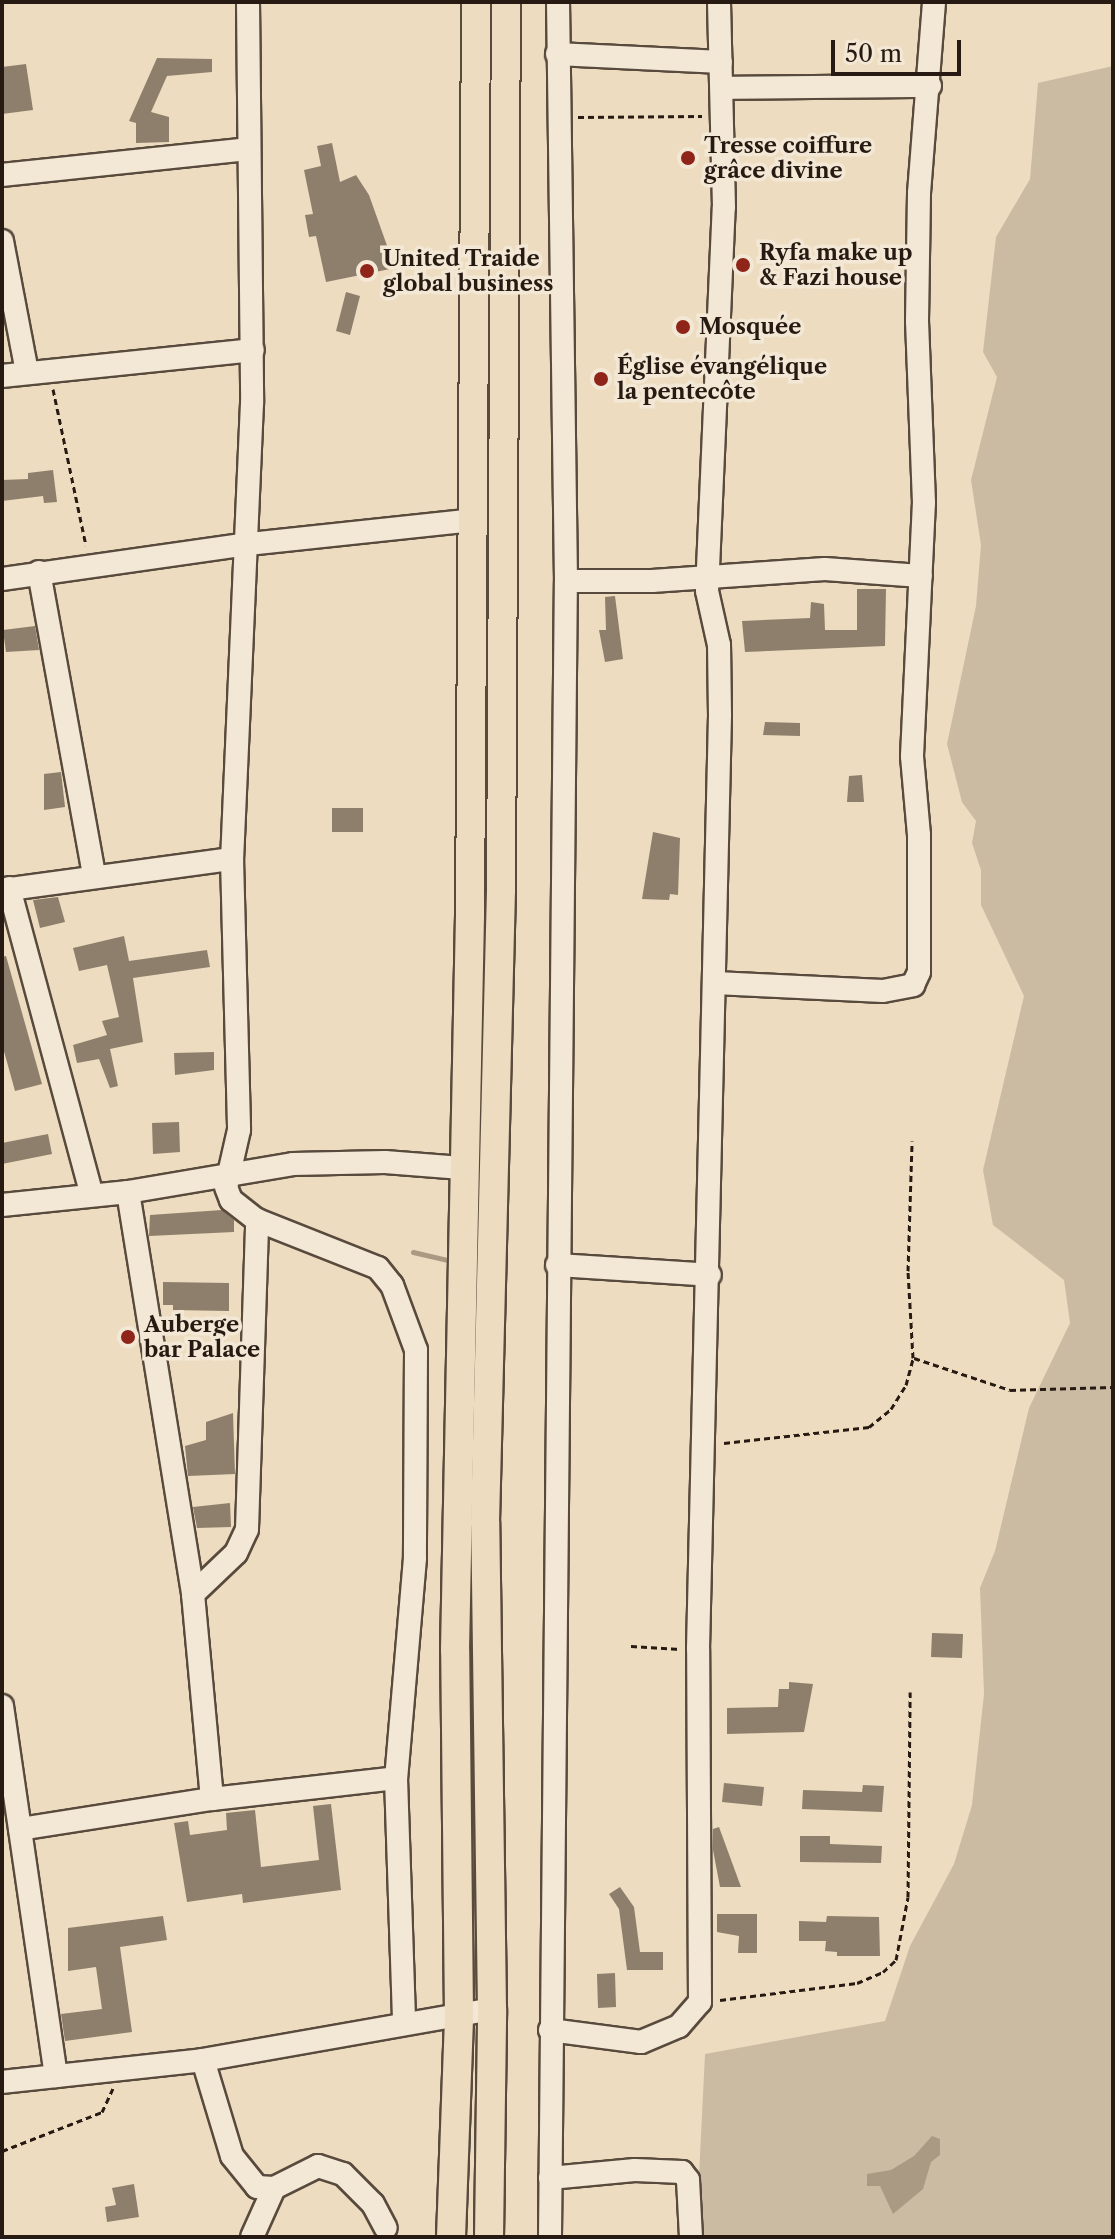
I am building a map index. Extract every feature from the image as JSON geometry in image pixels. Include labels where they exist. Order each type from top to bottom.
[{"type":"main road","points":[[451,2237],[459,2015],[455,1650],[474,520],[476,2]]},
{"type":"main road","points":[[489,2237],[492,2009],[485,1522],[501,890],[506,2]]},
{"type":"street","points":[[248,2],[253,350],[249,544],[232,859],[239,1130],[225,1176],[231,1200],[257,1220],[378,1268],[392,1285],[416,1350],[415,1558],[396,1778],[404,2024]]},
{"type":"street","points":[[550,2237],[566,581],[558,2]]},
{"type":"street","points":[[550,2030],[641,2042],[679,2026],[700,2002],[698,1649],[710,1275],[720,691],[708,577],[714,529],[723,261],[719,2]]},
{"type":"street","points":[[715,983],[883,991],[913,985],[919,972],[919,835],[912,756],[921,576],[917,292],[919,193],[930,86],[934,2]]},
{"type":"street","points":[[557,54],[721,62]]},
{"type":"street","points":[[722,88],[930,86]]},
{"type":"street","points":[[2,175],[249,149]]},
{"type":"street","points":[[2,241],[38,371]]},
{"type":"street","points":[[2,376],[253,350]]},
{"type":"street","points":[[2,579],[249,544],[474,520]]},
{"type":"street","points":[[566,581],[708,577],[825,569],[921,576]]},
{"type":"street","points":[[39,572],[94,875]]},
{"type":"street","points":[[92,1195],[6,889],[232,859]]},
{"type":"street","points":[[2,1205],[128,1192],[339,1161],[462,1168]]},
{"type":"street","points":[[128,1192],[193,1594],[212,1799]]},
{"type":"street","points":[[193,1594],[236,1553],[247,1529],[257,1220]]},
{"type":"street","points":[[557,1265],[710,1275]]},
{"type":"street","points":[[2,1706],[56,2076]]},
{"type":"street","points":[[20,1829],[212,1799],[396,1778]]},
{"type":"street","points":[[2,2082],[203,2060],[492,2009]]},
{"type":"street","points":[[203,2060],[232,2156],[257,2187],[274,2188],[318,2166],[332,2168],[373,2204],[386,2228]]},
{"type":"street","points":[[550,2178],[635,2170],[682,2172],[688,2180],[691,2237]]},
{"type":"street","points":[[252,2237],[274,2188]]},
{"type":"path","points":[[558,115],[618,120],[722,116]]},
{"type":"path","points":[[38,371],[90,565]]},
{"type":"path","points":[[706,1443],[869,1427],[891,1409],[906,1385],[913,1358],[908,1271],[912,1141]]},
{"type":"path","points":[[913,1358],[1010,1390],[1113,1387]]},
{"type":"path","points":[[631,1646],[698,1649]]},
{"type":"path","points":[[700,2002],[857,1983],[883,1972],[896,1960],[908,1897],[910,1692]]},
{"type":"path","points":[[2,2151],[102,2112],[114,2097],[113,2070]]},
{"type":"shaded area","points":[[1113,66],[1113,2237],[696,2237],[705,2054],[885,2021],[910,1946],[954,1864],[972,1805],[984,1694],[980,1588],[995,1551],[1029,1408],[1070,1323],[1064,1280],[993,1225],[983,1170],[1024,996],[981,905],[981,870],[972,843],[976,821],[962,802],[947,744],[976,606],[981,545],[971,480],[997,377],[983,352],[996,237],[1030,179],[1038,83]]},
{"type":"shaded area","points":[[932,2136],[940,2139],[940,2155],[931,2162],[923,2189],[893,2214],[880,2186],[867,2186],[867,2174],[891,2170],[914,2156]]},
{"type":"building","points":[[157,58],[212,59],[212,72],[167,76],[151,112],[169,117],[169,142],[136,143],[136,123],[129,121]]},
{"type":"building","points":[[26,64],[33,110],[2,114],[2,67]]},
{"type":"building","points":[[332,143],[340,182],[356,175],[369,195],[395,268],[326,282],[316,236],[309,237],[305,215],[313,214],[304,170],[321,166],[317,146]]},
{"type":"building","points":[[346,292],[360,296],[350,335],[336,331]]},
{"type":"building","points":[[53,470],[57,502],[44,503],[43,496],[2,501],[2,480],[28,479],[28,473]]},
{"type":"building","points":[[857,589],[886,589],[885,646],[745,652],[742,621],[810,618],[811,602],[824,604],[825,630],[857,630]]},
{"type":"building","points":[[615,596],[623,659],[605,662],[599,630],[606,630],[605,597]]},
{"type":"building","points":[[35,626],[39,650],[6,652],[3,630]]},
{"type":"building","points":[[765,722],[800,723],[800,736],[763,735]]},
{"type":"building","points":[[61,772],[65,807],[44,810],[44,774]]},
{"type":"building","points":[[862,775],[864,802],[847,802],[849,776]]},
{"type":"building","points":[[332,808],[363,808],[363,832],[332,832]]},
{"type":"building","points":[[653,832],[680,838],[678,895],[670,894],[669,900],[642,899]]},
{"type":"building","points":[[58,897],[65,922],[40,928],[33,900]]},
{"type":"building","points":[[124,936],[129,961],[207,950],[210,967],[133,978],[143,1042],[110,1049],[118,1086],[110,1088],[99,1059],[77,1063],[73,1045],[107,1035],[102,1021],[119,1017],[107,965],[79,971],[73,948]]},
{"type":"building","points":[[6,956],[42,1084],[15,1091],[2,1044],[2,957]]},
{"type":"building","points":[[214,1052],[214,1070],[175,1075],[174,1053]]},
{"type":"building","points":[[179,1122],[180,1152],[153,1154],[152,1123]]},
{"type":"building","points":[[48,1134],[52,1154],[2,1164],[2,1143]]},
{"type":"building","points":[[222,1210],[234,1220],[234,1232],[149,1236],[150,1215]]},
{"type":"building","points":[[163,1282],[229,1283],[229,1311],[173,1310],[173,1305],[163,1305]]},
{"type":"building","points":[[233,1413],[235,1474],[188,1476],[185,1446],[206,1440],[206,1422]]},
{"type":"building","points":[[230,1503],[231,1527],[197,1528],[193,1507]]},
{"type":"building","points":[[932,1633],[963,1634],[962,1658],[931,1657]]},
{"type":"building","points":[[789,1682],[813,1684],[804,1732],[727,1734],[727,1708],[778,1707],[779,1689],[789,1689]]},
{"type":"building","points":[[724,1783],[764,1787],[762,1806],[722,1802]]},
{"type":"building","points":[[863,1785],[884,1786],[882,1812],[802,1809],[803,1790],[862,1792]]},
{"type":"building","points":[[331,1804],[341,1890],[243,1903],[242,1894],[187,1902],[174,1823],[188,1821],[190,1835],[227,1830],[226,1813],[255,1810],[261,1867],[319,1860],[313,1806]]},
{"type":"building","points":[[719,1827],[741,1887],[720,1887],[713,1850],[713,1829]]},
{"type":"building","points":[[800,1836],[830,1836],[830,1844],[882,1846],[881,1863],[800,1862]]},
{"type":"building","points":[[620,1887],[634,1907],[640,1952],[663,1952],[663,1970],[627,1970],[619,1909],[609,1894]]},
{"type":"building","points":[[717,1914],[757,1914],[757,1953],[738,1953],[739,1936],[717,1932]]},
{"type":"building","points":[[163,1916],[167,1940],[120,1947],[132,2032],[65,2041],[61,2014],[102,2009],[96,1967],[68,1971],[68,1928]]},
{"type":"building","points":[[827,1916],[879,1917],[880,1956],[837,1956],[837,1952],[825,1951],[826,1941],[799,1941],[799,1921],[826,1922]]},
{"type":"building","points":[[615,1973],[616,2007],[598,2008],[597,1974]]},
{"type":"building","points":[[134,2184],[139,2217],[107,2222],[105,2207],[116,2205],[112,2188]]},
{"type":"waterway","points":[[413,1252],[449,1260]]},
{"type":"place","name":"Tresse coiffure grâce divine","points":[[688,158]]},
{"type":"place","name":"Ryfa make up & Fazi house","points":[[743,265]]},
{"type":"place","name":"United Traide global business","points":[[367,271]]},
{"type":"place","name":"Mosquée","points":[[683,327]]},
{"type":"place","name":"Église évangélique la pentecôte","points":[[601,379]]},
{"type":"place","name":"Auberge bar Palace","points":[[128,1337]]}]
